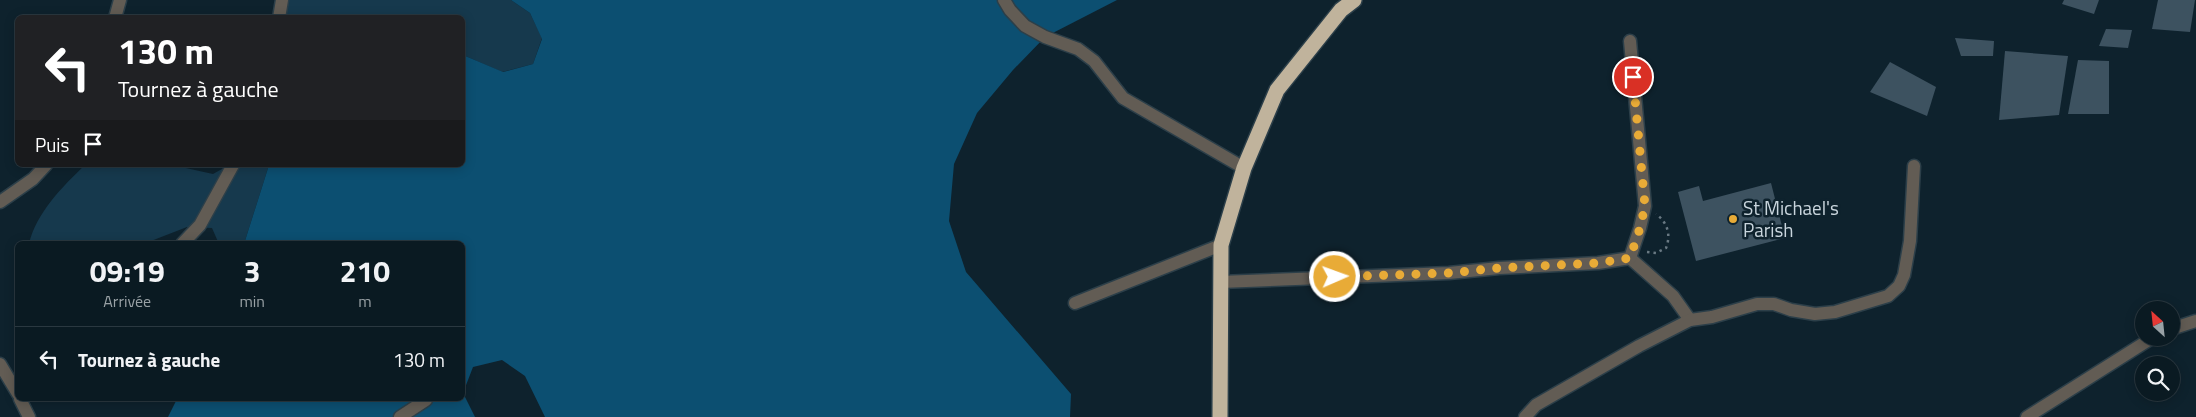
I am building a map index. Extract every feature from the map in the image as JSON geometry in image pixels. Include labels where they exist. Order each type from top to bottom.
[{"type":"highway","points":[[1220,417],[1221,245],[1244,168],[1277,90],[1341,10],[1354,0]]},
{"type":"street","points":[[116,15],[120,0]]},
{"type":"street","points":[[280,15],[282,0]]},
{"type":"street","points":[[1004,0],[1010,10],[1025,26],[1045,37],[1078,49],[1094,61],[1123,98],[1244,168]]},
{"type":"street","points":[[1630,40],[1645,206],[1632,254]]},
{"type":"street","points":[[1525,417],[1536,405],[1639,346],[1690,320],[1712,317],[1757,304],[1774,304],[1791,310],[1821,314],[1835,312],[1888,296],[1900,286],[1904,275],[1910,241],[1914,166]]},
{"type":"street","points":[[0,202],[32,179],[44,167]]},
{"type":"street","points":[[185,241],[200,225],[232,167]]},
{"type":"street","points":[[1075,303],[1221,245]]},
{"type":"street","points":[[1632,254],[1673,296],[1690,320]]},
{"type":"street","points":[[1220,282],[1449,273],[1499,268],[1598,263],[1632,254]]},
{"type":"street","points":[[2180,326],[2196,321]]},
{"type":"street","points":[[2027,417],[2139,346]]},
{"type":"street","points":[[0,364],[15,388]]},
{"type":"street","points":[[21,401],[29,417]]},
{"type":"street","points":[[400,417],[424,401]]},
{"type":"path","points":[[1632,254],[1656,253],[1666,248],[1670,238],[1666,225],[1660,217],[1645,206]]},
{"type":"shaded area","points":[[282,0],[511,0],[530,13],[542,38],[533,64],[502,72],[465,56],[465,15],[280,15]]},
{"type":"shaded area","points":[[511,0],[1117,0],[1045,37],[1013,70],[977,113],[954,164],[949,221],[966,272],[1071,394],[1070,417],[545,417],[525,376],[502,360],[473,367],[465,388],[465,241],[245,241],[268,167],[465,167],[465,56],[503,72],[533,64],[542,39],[530,13]]},
{"type":"shaded area","points":[[83,167],[181,167],[213,174],[225,167],[268,167],[245,241],[218,241],[212,228],[187,227],[151,241],[30,241],[44,211]]},
{"type":"shaded area","points":[[465,397],[475,417],[168,417],[176,401],[465,401]]},
{"type":"building","points":[[2064,0],[2099,0],[2094,14],[2062,4]]},
{"type":"building","points":[[2158,0],[2195,0],[2190,32],[2152,29]]},
{"type":"building","points":[[2106,29],[2132,30],[2128,48],[2099,46]]},
{"type":"building","points":[[1955,38],[1994,41],[1993,56],[1961,56]]},
{"type":"building","points":[[2005,51],[2068,56],[2059,115],[1999,120]]},
{"type":"building","points":[[2078,60],[2109,61],[2109,114],[2068,114]]},
{"type":"building","points":[[1890,62],[1936,87],[1927,116],[1870,92]]},
{"type":"building","name":"St Michael's Parish","points":[[1771,183],[1785,238],[1696,261],[1678,192],[1699,186],[1703,201]]},
{"type":"place","name":"St Michael's Parish","points":[[1733,219]]},
{"type":"route","points":[[1335,277],[1449,273],[1499,268],[1598,263],[1630,258],[1645,206],[1633,77]]}]
